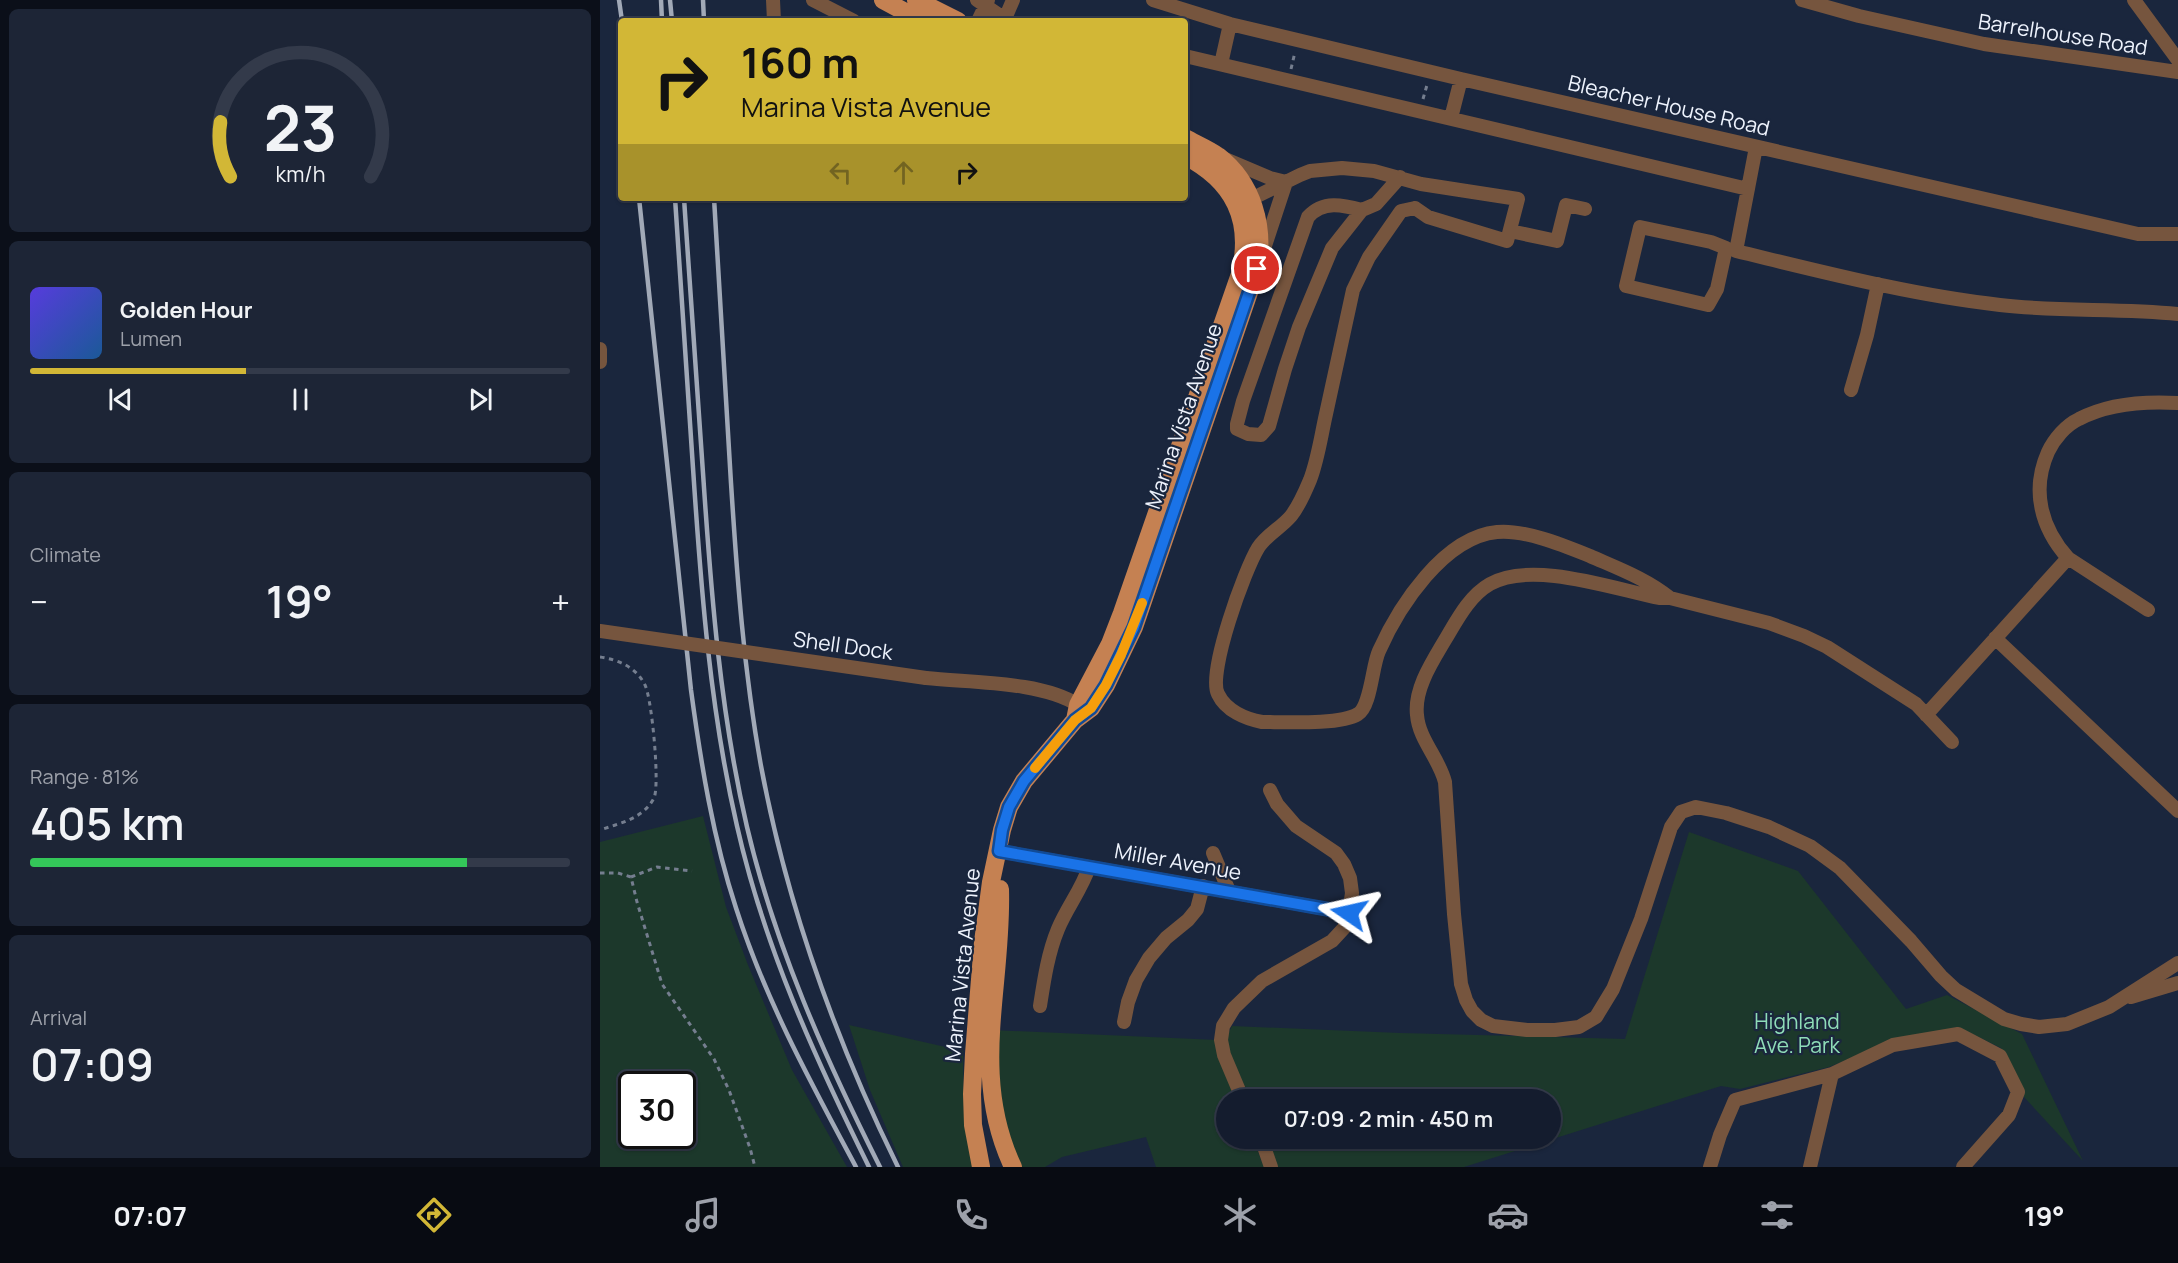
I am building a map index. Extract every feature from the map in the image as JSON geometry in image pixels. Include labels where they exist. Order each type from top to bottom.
[{"type":"main road","points":[[883,0],[916,18]]},
{"type":"main road","points":[[916,0],[952,18]]},
{"type":"main road","name":"Marina Vista Avenue","points":[[1077,712],[1091,708],[1106,685],[1134,627],[1257,269],[1260,250],[1259,230],[1245,202],[1240,180],[1218,156],[1188,140]]},
{"type":"main road","name":"Marina Vista Avenue","points":[[1188,158],[1201,164],[1245,202]]},
{"type":"main road","name":"Marina Vista Avenue","points":[[981,1167],[973,1125],[972,1084],[983,942],[991,882],[1002,830],[1009,807],[1024,781],[1077,712],[1110,644],[1122,613],[1240,274],[1244,247],[1245,202]]},
{"type":"main road","points":[[999,851],[1000,908],[990,1080],[995,1116],[1013,1167]]},
{"type":"street","points":[[773,0],[774,18]]},
{"type":"street","points":[[813,0],[848,18]]},
{"type":"street","points":[[1006,18],[1014,0]]},
{"type":"street","name":"Bleacher House Road","points":[[1153,0],[1178,15],[1229,30],[1460,85],[1756,147],[2138,234],[2178,234]]},
{"type":"street","name":"Barrelhouse Road","points":[[1802,0],[1859,16],[1974,42],[2178,72]]},
{"type":"street","points":[[2134,0],[2178,60]]},
{"type":"street","points":[[979,18],[983,2],[1003,18]]},
{"type":"street","points":[[1222,60],[1229,30]]},
{"type":"street","points":[[1188,56],[1222,60],[1452,112],[1555,144],[1748,189]]},
{"type":"street","points":[[1452,112],[1460,85]]},
{"type":"street","points":[[1756,147],[1736,251],[1878,284],[1953,298],[2027,308],[2178,314]]},
{"type":"street","points":[[1218,156],[1270,178],[1286,182]]},
{"type":"street","points":[[1245,202],[1310,171],[1342,168],[1374,171],[1420,184],[1518,199],[1507,241],[1428,217],[1415,208],[1401,211],[1369,257],[1356,282],[1310,480],[1291,516],[1260,545],[1251,560],[1234,608],[1215,682],[1217,694],[1223,703],[1235,712],[1254,721],[1263,722],[1331,720],[1357,715],[1367,700],[1373,668],[1386,636],[1422,582],[1451,552],[1484,534],[1499,531],[1513,532],[1581,552],[1643,580],[1670,598]]},
{"type":"street","points":[[1362,210],[1343,205],[1332,205],[1314,211],[1308,217],[1243,401],[1237,424],[1237,429],[1242,433],[1261,435],[1269,426],[1285,369],[1316,283],[1332,248],[1362,210],[1376,204],[1400,177]]},
{"type":"street","points":[[1257,269],[1286,182]]},
{"type":"street","points":[[1415,208],[1420,184]]},
{"type":"street","points":[[1510,231],[1557,242],[1566,205],[1585,209]]},
{"type":"street","points":[[1640,227],[1712,242],[1726,248],[1717,289],[1708,305],[1626,286],[1640,227]]},
{"type":"street","points":[[1851,390],[1867,335],[1878,284]]},
{"type":"street","points":[[600,350],[600,362]]},
{"type":"street","points":[[2148,610],[2068,558],[2058,547],[2042,512],[2038,495],[2040,479],[2044,462],[2052,445],[2076,420],[2119,405],[2146,402],[2178,403]]},
{"type":"street","points":[[1926,715],[2068,558]]},
{"type":"street","points":[[1952,742],[1916,704],[1859,667],[1804,636],[1740,615],[1670,598],[1653,597],[1578,581],[1540,575],[1521,575],[1502,579],[1489,585],[1474,597],[1462,612],[1429,666],[1418,698],[1417,719],[1420,732],[1443,772],[1445,782],[1461,984],[1472,1011],[1481,1020],[1504,1028],[1555,1030],[1580,1027],[1596,1017],[1613,988],[1637,929],[1671,827],[1681,812],[1696,807],[1748,820],[1810,846],[1840,868],[1948,983],[1968,999],[2004,1019],[2039,1027],[2060,1025],[2083,1018],[2126,997],[2178,963]]},
{"type":"street","name":"Shell Dock","points":[[600,631],[926,678],[1055,693],[1077,712]]},
{"type":"street","points":[[1995,638],[2178,812]]},
{"type":"street","points":[[1238,1089],[1224,1055],[1221,1040],[1224,1026],[1234,1008],[1262,981],[1332,940],[1344,928],[1352,893],[1350,878],[1336,853],[1296,826],[1277,804],[1270,790]]},
{"type":"street","name":"Miller Avenue","points":[[999,851],[1349,913]]},
{"type":"street","points":[[1213,852],[1229,891]]},
{"type":"street","points":[[1040,1006],[1052,946],[1089,867]]},
{"type":"street","points":[[1124,1022],[1136,980],[1149,958],[1166,938],[1188,920],[1197,909],[1203,886]]},
{"type":"street","points":[[2126,997],[2142,995],[2178,983]]},
{"type":"street","points":[[1710,1167],[1720,1135],[1735,1100],[1832,1074],[1893,1045],[1959,1034],[2000,1056],[2018,1092],[2009,1115],[1963,1167]]},
{"type":"street","points":[[1810,1167],[1832,1074]]},
{"type":"street","points":[[1265,1149],[1271,1167]]},
{"type":"path","points":[[1290,72],[1295,50]]},
{"type":"path","points":[[1422,102],[1427,84]]},
{"type":"path","points":[[600,657],[614,660],[633,669],[646,686],[651,709],[657,782],[654,798],[640,815],[600,830]]},
{"type":"path","points":[[600,873],[618,873],[631,877],[657,867],[692,871]]},
{"type":"path","points":[[631,877],[662,984],[714,1059],[729,1090],[755,1167]]},
{"type":"green space","points":[[703,816],[726,907],[748,965],[792,1070],[847,1167],[600,1167],[600,842]]},
{"type":"green space","name":"Highland Ave. Park","points":[[1689,832],[1798,871],[1906,1009],[1947,995],[2022,1034],[2083,1161],[2024,1097],[2001,1048],[1958,1027],[1888,1043],[1829,1067],[1740,1089],[1721,1086],[1561,1136],[1561,1089],[1242,1089],[1225,1040],[1232,1026],[1625,1039]]},
{"type":"green space","points":[[849,1025],[963,1051],[964,1116],[973,1167],[903,1167],[870,1090]]},
{"type":"green space","points":[[991,1030],[1217,1040],[1233,1089],[1216,1089],[1216,1149],[1257,1149],[1264,1167],[1156,1167],[1146,1137],[1062,1157],[1045,1167],[1020,1167],[1008,1156]]},
{"type":"green space","points":[[1268,1149],[1521,1149],[1464,1167],[1274,1167]]},
{"type":"railway","points":[[619,0],[622,18]]},
{"type":"railway","points":[[661,0],[662,18]]},
{"type":"railway","points":[[670,0],[672,18]]},
{"type":"railway","points":[[703,0],[704,18]]},
{"type":"railway","points":[[639,201],[691,690],[714,828],[736,908],[761,975],[790,1040],[856,1167]]},
{"type":"railway","points":[[675,201],[703,604],[713,693],[728,782],[748,871],[776,958],[829,1085],[869,1167]]},
{"type":"railway","points":[[684,201],[713,607],[723,695],[738,783],[758,871],[787,958],[821,1043],[880,1167]]},
{"type":"railway","points":[[714,201],[739,589],[750,695],[761,766],[785,870],[816,971],[854,1071],[898,1167]]},
{"type":"slow traffic","points":[[1035,768],[1075,720],[1091,708],[1106,685],[1134,627],[1142,603]]},
{"type":"route","points":[[1257,269],[1134,627],[1106,685],[1091,708],[1075,720],[1024,781],[1009,807],[999,851],[1349,913]]}]
